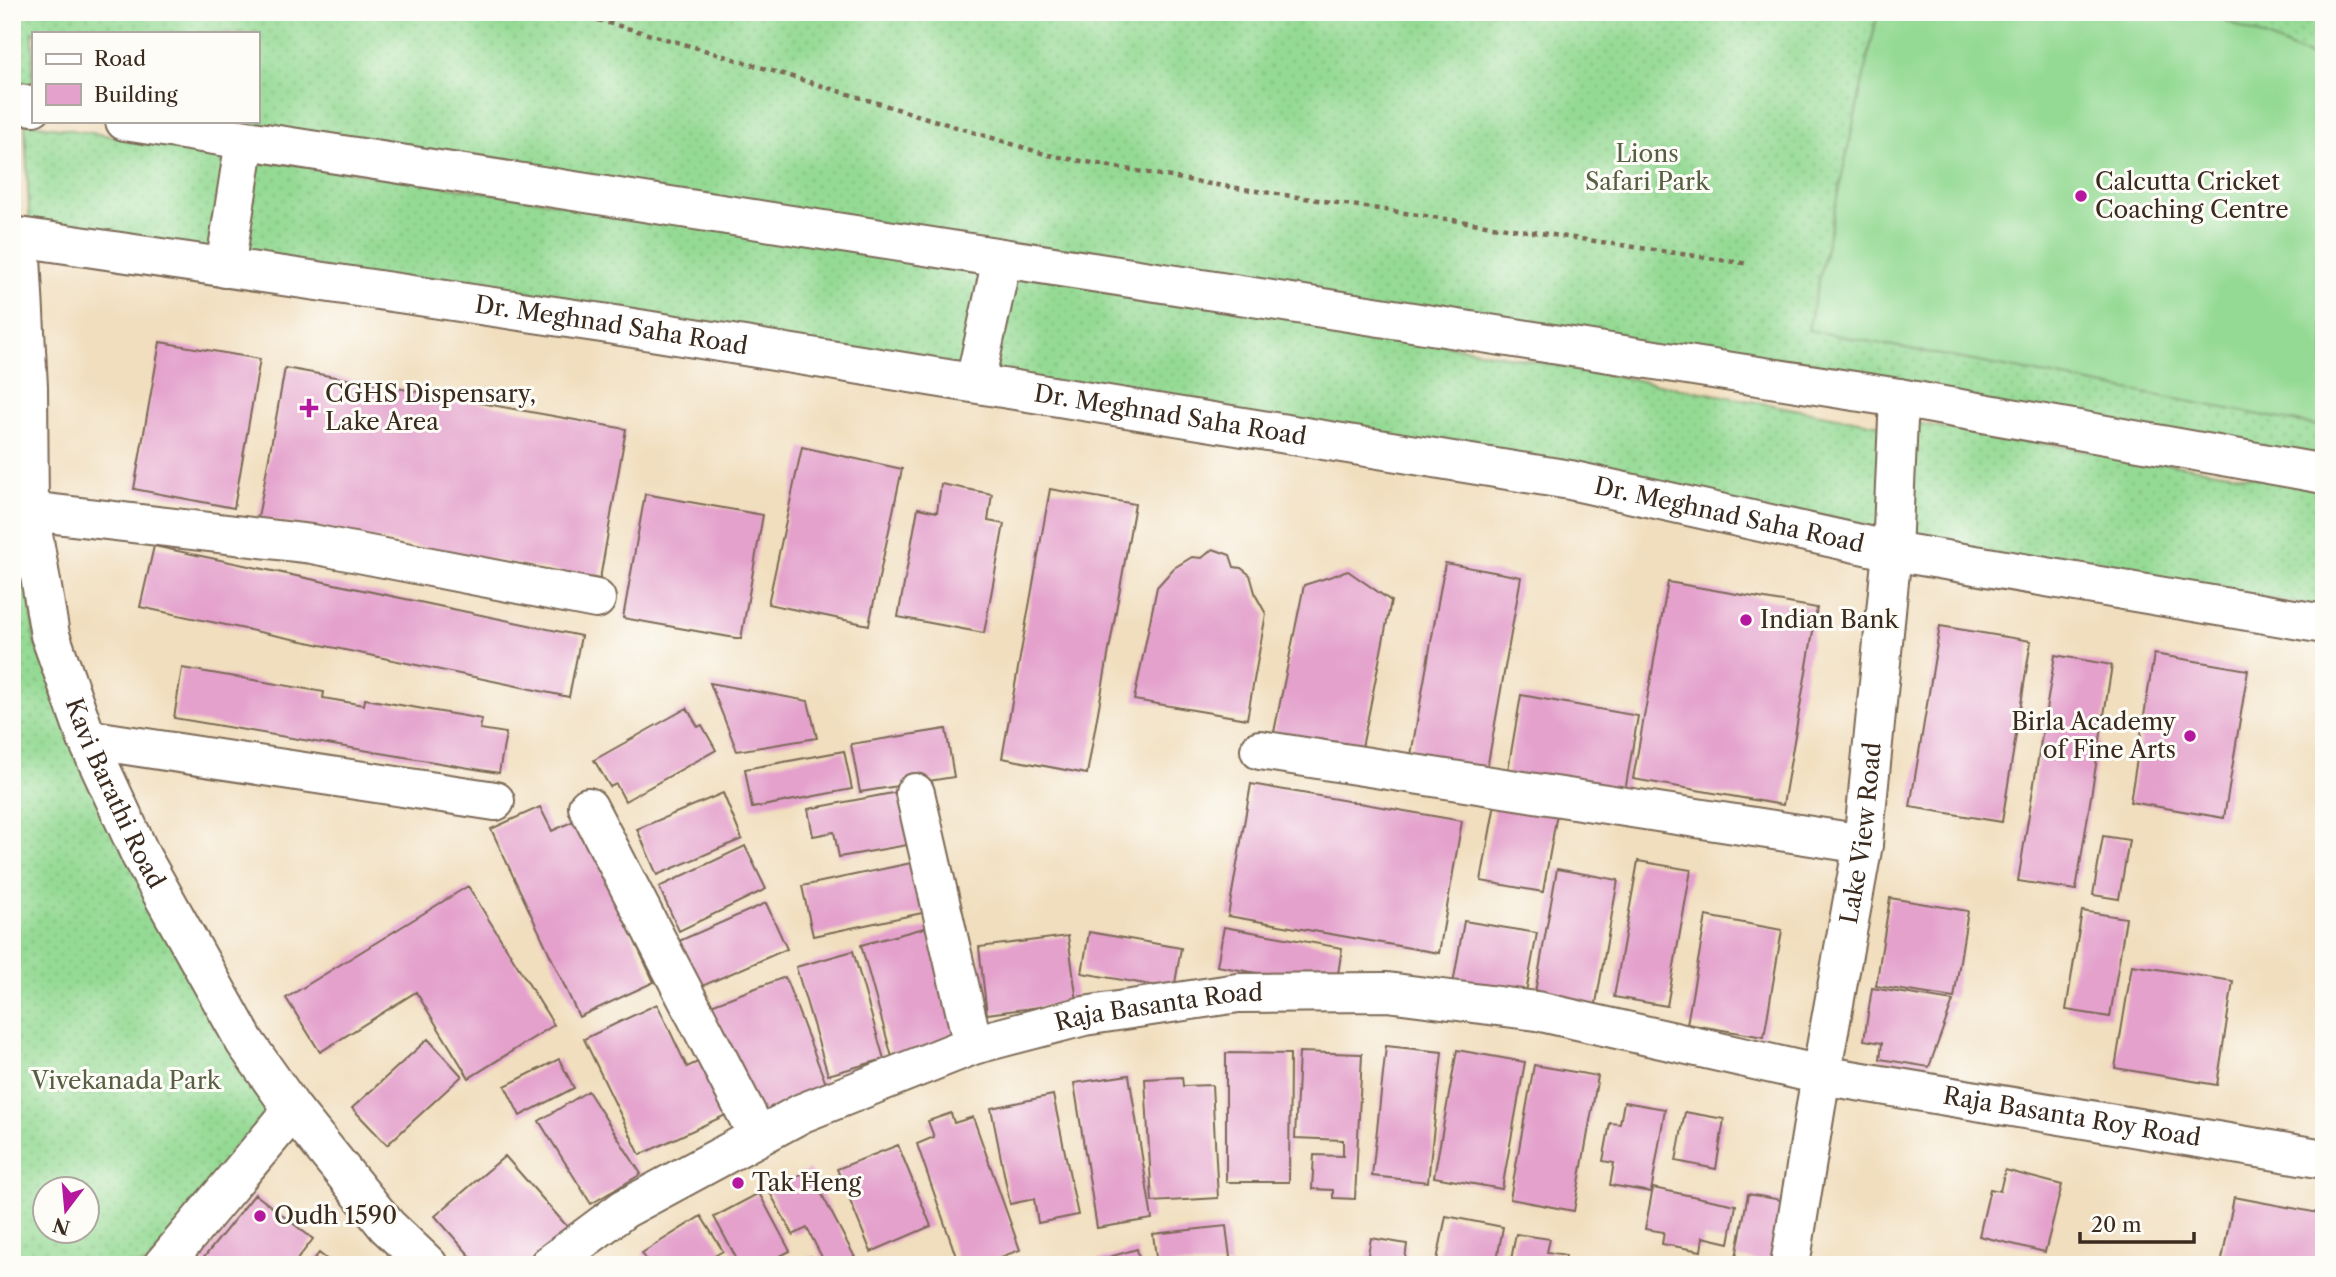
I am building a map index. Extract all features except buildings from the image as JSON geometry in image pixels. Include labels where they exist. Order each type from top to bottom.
[{"type":"street","points":[[12,103],[32,106]]},
{"type":"street","points":[[131,122],[1899,398],[2324,474]]},
{"type":"street","points":[[225,268],[244,140]]},
{"type":"street","name":"Dr. Meghnad Saha Road","points":[[16,237],[616,325],[1570,480],[1892,551],[2324,624]]},
{"type":"street","name":"Kavi Barathi Road","points":[[16,237],[28,387],[29,511],[50,635],[87,739],[141,856],[245,1042],[293,1110],[387,1226],[428,1265]]},
{"type":"street","points":[[975,382],[1002,258]]},
{"type":"street","name":"Lake View Road","points":[[1790,1265],[1863,844],[1892,551],[1899,398]]},
{"type":"street","points":[[29,511],[312,544],[596,599]]},
{"type":"street","points":[[87,739],[495,801]]},
{"type":"street","points":[[1260,750],[1863,844]]},
{"type":"street","points":[[915,793],[973,1045]]},
{"type":"street","points":[[588,807],[758,1136]]},
{"type":"street","name":"Raja Basanta Road","points":[[549,1265],[624,1209],[802,1113],[973,1045],[1084,1016],[1238,993],[1387,992],[1537,1012],[1821,1075]]},
{"type":"street","name":"Raja Basanta Roy Road","points":[[1821,1075],[2324,1159]]},
{"type":"street","points":[[163,1265],[293,1110]]},
{"type":"path","points":[[569,12],[691,46],[1048,155],[1210,184],[1749,264]]},
{"type":"green space","name":"Lions Safari Park","points":[[12,12],[2324,12],[2324,470],[159,122],[259,122],[259,32],[32,32],[32,102],[12,99]]},
{"type":"green space","name":"Calcutta Cricket Coaching Centre","points":[[1878,12],[2205,12],[2324,62],[2324,427],[1808,330]]},
{"type":"green space","points":[[25,123],[1202,300],[1886,426],[1882,532],[30,233]]},
{"type":"green space","points":[[1908,422],[2324,488],[2324,608],[1904,539]]},
{"type":"green space","name":"Vivekanada Park","points":[[12,423],[35,645],[275,1113],[148,1265],[12,1265]]},
{"type":"place","name":"Calcutta Cricket Coaching Centre","points":[[2081,196]]},
{"type":"place","name":"CGHS Dispensary, Lake Area","points":[[309,408]]},
{"type":"place","name":"Indian Bank","points":[[1746,620]]},
{"type":"place","name":"Birla Academy of Fine Arts","points":[[2190,736]]},
{"type":"place","name":"Tak Heng","points":[[738,1183]]},
{"type":"place","name":"Oudh 1590","points":[[260,1216]]}]
